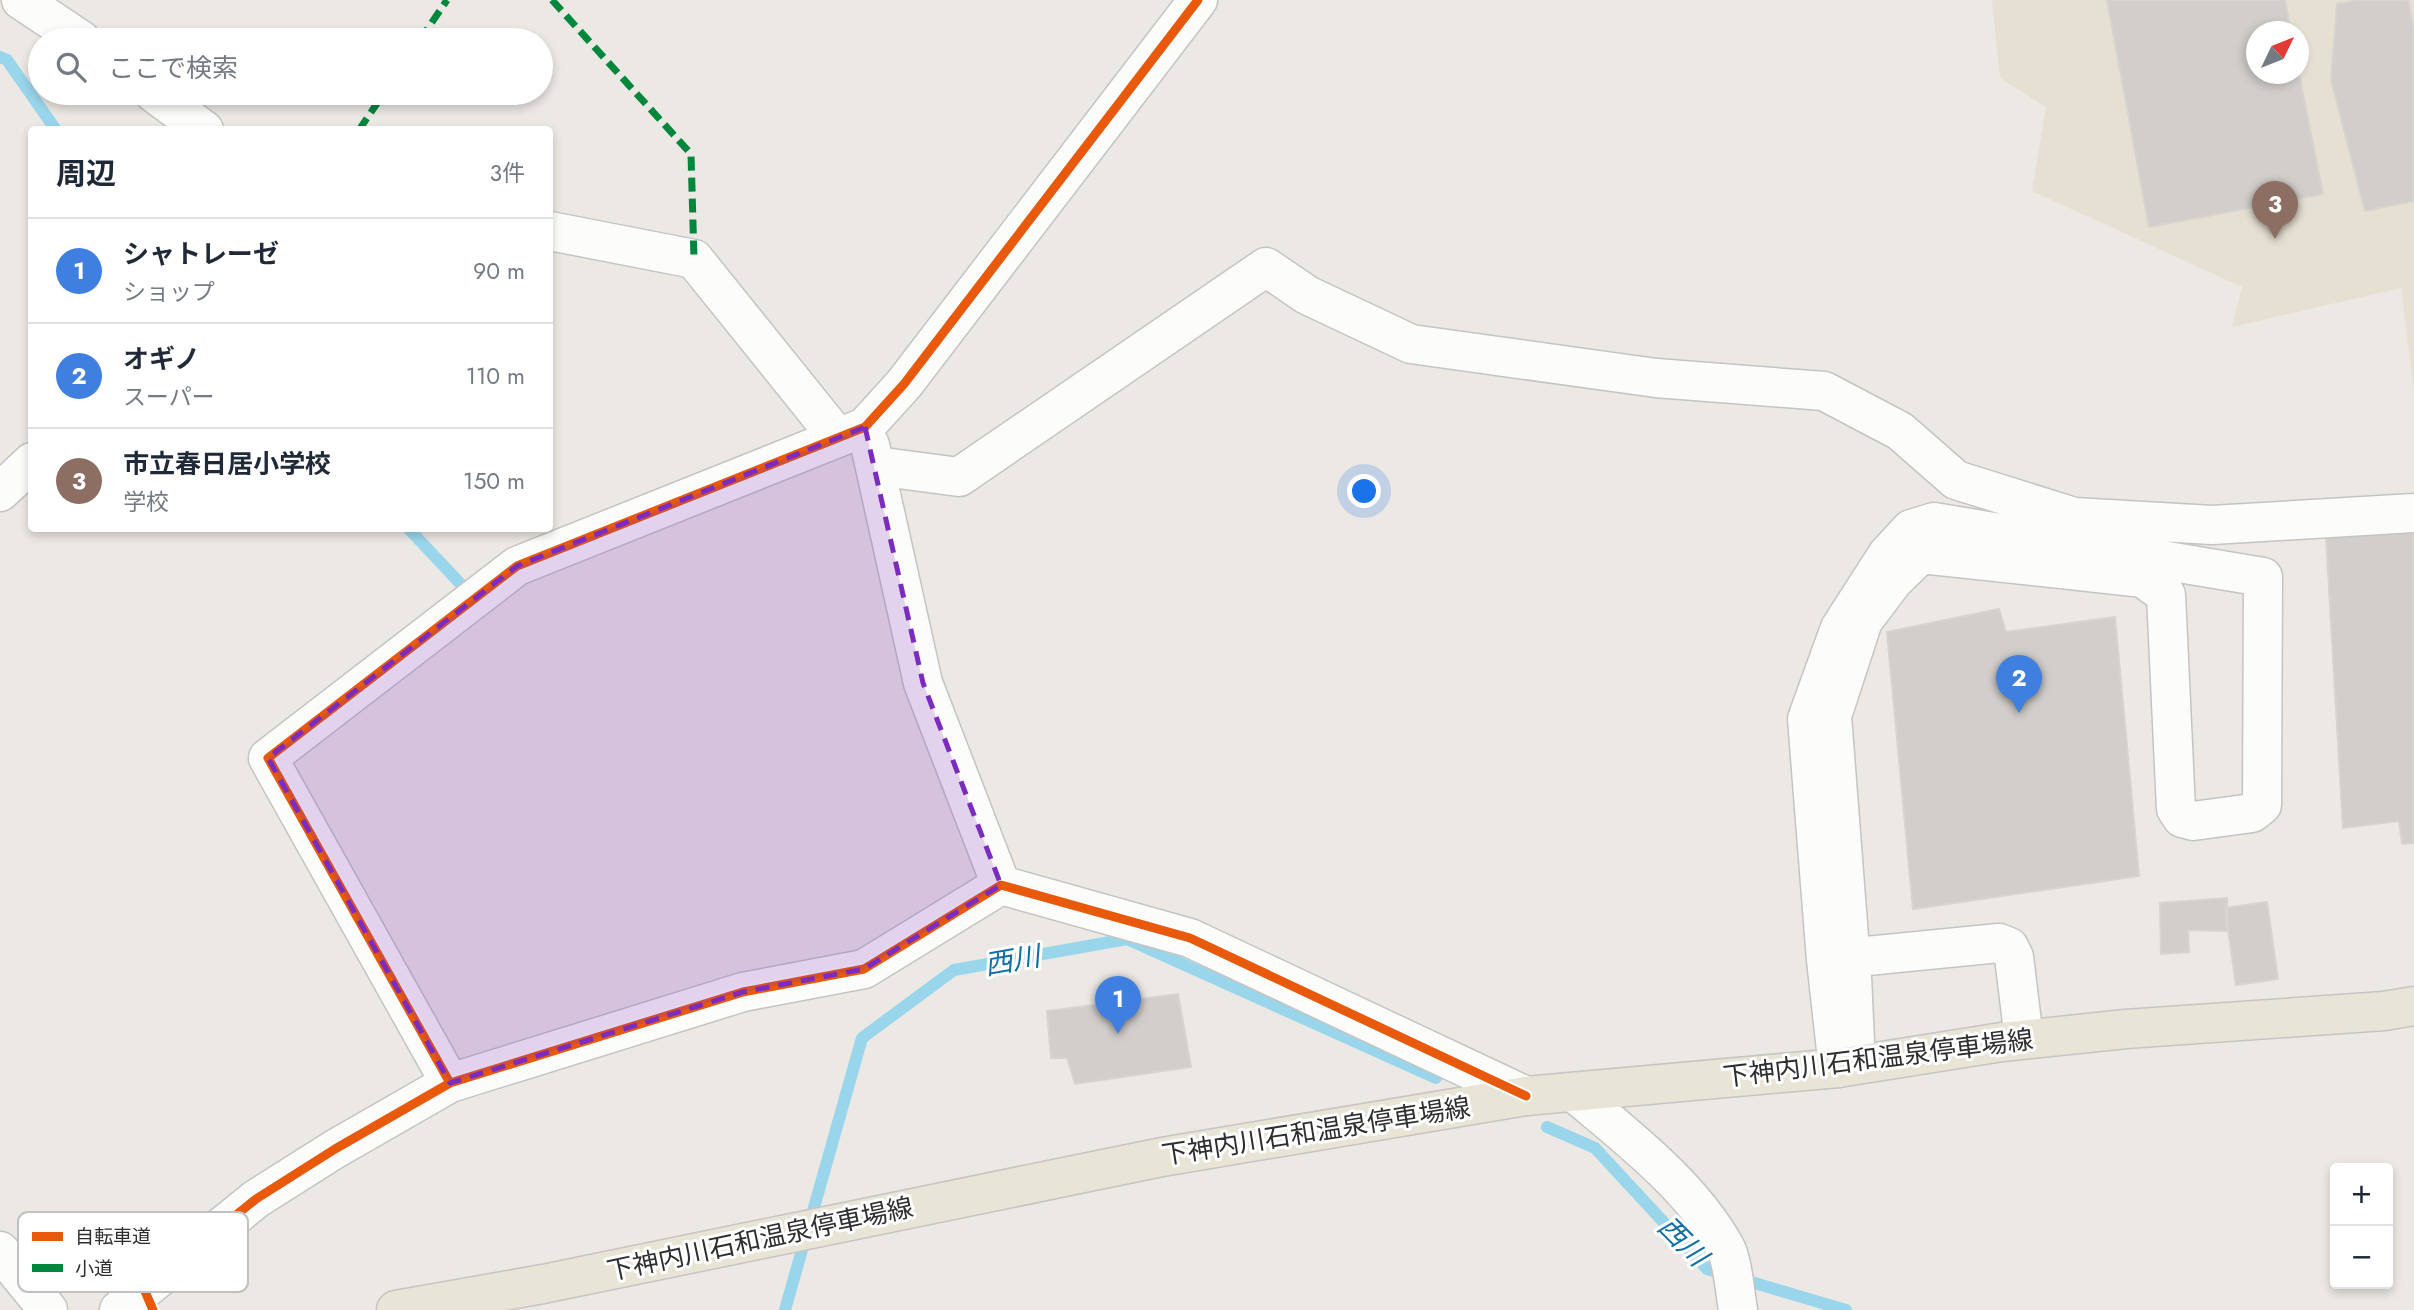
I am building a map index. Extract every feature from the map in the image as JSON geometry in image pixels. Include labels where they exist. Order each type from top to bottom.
[{"type":"main road","name":"下神内川石和温泉停車場線","points":[[396,1310],[543,1284],[1162,1157],[1526,1096],[1576,1094],[1847,1066],[2017,1040],[2126,1029],[2384,1011],[2414,1006]]},
{"type":"street","points":[[21,0],[63,28]]},
{"type":"street","points":[[450,1083],[268,758],[517,566],[851,432],[904,384],[1198,0]]},
{"type":"street","points":[[170,105],[199,126]]},
{"type":"street","points":[[553,232],[694,259],[851,432],[876,466],[923,683],[1001,885]]},
{"type":"street","points":[[876,466],[959,477],[1266,267],[1307,295],[1410,344],[1656,378],[1824,391],[1900,431],[1956,480],[2074,517],[2212,525],[2414,513]]},
{"type":"street","points":[[0,492],[28,466]]},
{"type":"street","points":[[1839,969],[1832,716],[1863,621],[1894,580],[1921,554],[2143,578],[2166,595],[2176,809],[2182,818],[2193,821],[2252,813],[2262,805],[2263,577],[1934,522],[1911,529],[1887,555],[1840,628],[1807,719],[1839,969],[1847,1066]]},
{"type":"street","points":[[241,1212],[256,1199],[335,1149],[450,1083],[743,992],[863,969],[1001,885],[1190,937],[1526,1096]]},
{"type":"street","points":[[1839,969],[1999,943],[2009,947],[2014,957],[2017,1040]]},
{"type":"street","points":[[1576,1094],[1651,1158],[1697,1208],[1727,1249],[1738,1309]]},
{"type":"street","points":[[0,1251],[18,1273]]},
{"type":"street","points":[[33,1292],[48,1310]]},
{"type":"highlighted area","points":[[865,427],[923,683],[1001,885],[864,969],[743,992],[450,1083],[268,758],[517,566]]},
{"type":"shaded area","points":[[1992,0],[2414,0],[2414,391],[2401,288],[2232,327],[2242,287],[2032,191],[2046,107],[2000,78]]},
{"type":"building","points":[[2107,0],[2285,0],[2289,21],[2246,21],[2246,84],[2301,84],[2323,194],[2149,227]]},
{"type":"building","points":[[2359,0],[2408,0],[2414,31],[2414,201],[2365,211],[2331,80],[2337,4]]},
{"type":"building","points":[[2414,531],[2414,843],[2402,844],[2399,821],[2343,828],[2326,537]]},
{"type":"building","points":[[1999,609],[2006,632],[2115,617],[2139,876],[1913,909],[1887,632]]},
{"type":"building","points":[[2227,898],[2228,931],[2188,930],[2189,952],[2161,954],[2160,903]]},
{"type":"building","points":[[2267,902],[2278,979],[2236,985],[2225,908]]},
{"type":"building","points":[[1178,994],[1191,1067],[1075,1084],[1067,1058],[1051,1058],[1047,1011]]},
{"type":"waterway","points":[[0,57],[7,60],[28,90]]},
{"type":"waterway","points":[[38,105],[53,126]]},
{"type":"waterway","points":[[412,532],[472,596]]},
{"type":"waterway","name":"西川","points":[[785,1310],[862,1038],[954,970],[1127,939],[1436,1078]]},
{"type":"waterway","name":"西川","points":[[1547,1127],[1595,1148],[1707,1269],[1846,1310]]},
{"type":"marked path","points":[[428,28],[447,0]]},
{"type":"marked path","points":[[552,0],[691,154],[694,259]]},
{"type":"marked path","points":[[362,126],[376,105]]},
{"type":"cycle path","points":[[450,1083],[268,758],[517,566],[865,427],[904,384],[1198,0]]},
{"type":"cycle path","points":[[240,1212],[335,1149],[450,1083],[743,992],[864,969],[1001,885],[1190,938],[1526,1096]]},
{"type":"cycle path","points":[[145,1292],[153,1310]]},
{"type":"place","name":"市立春日居小学校","points":[[2275,239]]},
{"type":"place","name":"オギノ","points":[[2019,713]]},
{"type":"place","name":"シャトレーゼ","points":[[1118,1034]]}]
